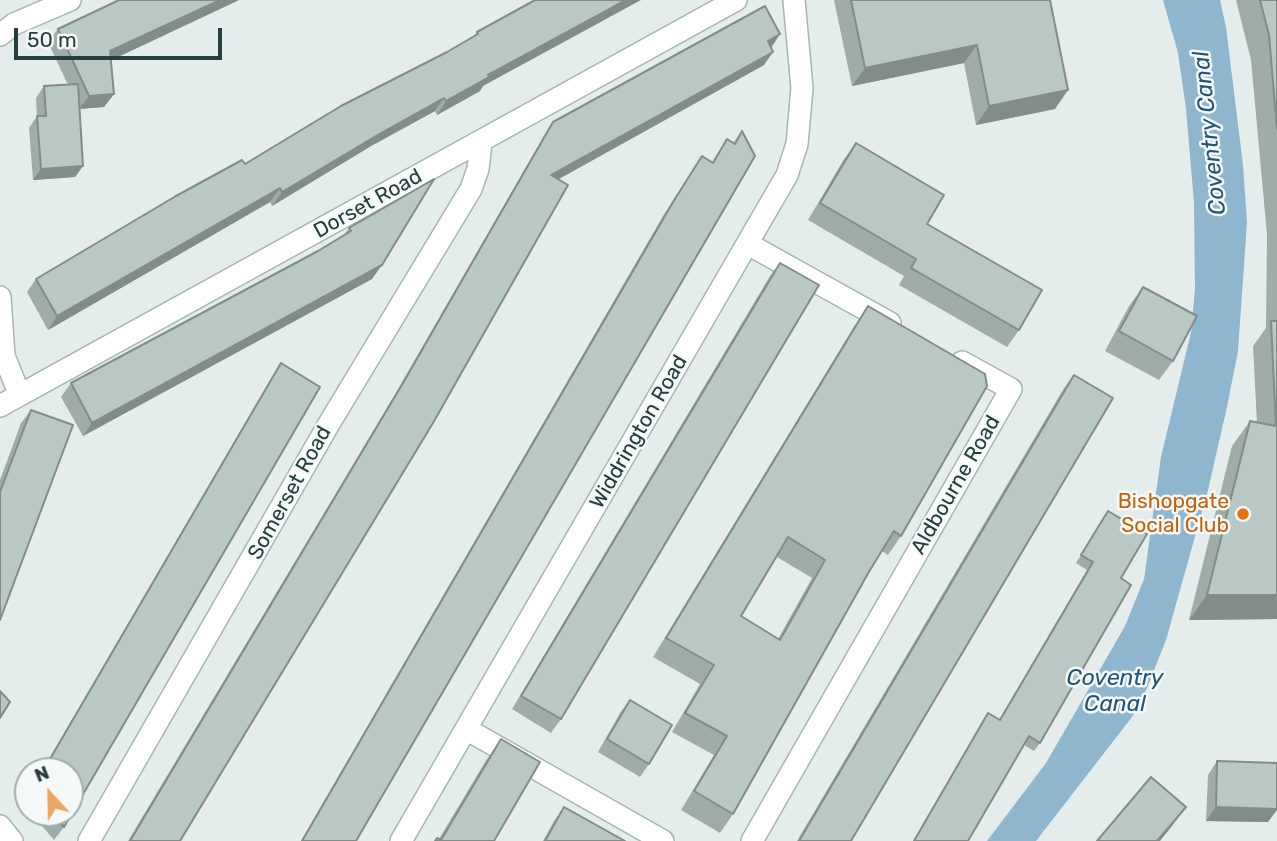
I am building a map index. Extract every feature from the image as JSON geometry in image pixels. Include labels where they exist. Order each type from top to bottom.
[{"type":"street","points":[[0,35],[14,24],[70,0]]},
{"type":"street","name":"Dorset Road","points":[[0,406],[19,393],[481,143],[736,0]]},
{"type":"street","name":"Widdrington Road","points":[[401,841],[786,175],[797,144],[802,76],[794,0]]},
{"type":"street","name":"Somerset Road","points":[[89,841],[330,422],[471,189],[478,169],[481,143]]},
{"type":"street","points":[[748,244],[904,330]]},
{"type":"street","points":[[0,297],[4,356],[19,393]]},
{"type":"street","name":"Aldbourne Road","points":[[752,841],[1011,389],[940,350]]},
{"type":"street","points":[[466,729],[663,841]]},
{"type":"street","points":[[0,826],[12,841]]},
{"type":"water","name":"Coventry Canal","points":[[1163,0],[1220,0],[1226,27],[1243,165],[1247,222],[1238,351],[1227,407],[1208,490],[1166,640],[1132,717],[1036,841],[987,841],[1046,763],[1125,626],[1144,579],[1161,457],[1191,332],[1195,289],[1194,203],[1186,109],[1178,53]]},
{"type":"building","points":[[119,0],[220,0],[110,51],[114,94],[89,96],[58,29]]},
{"type":"building","points":[[535,0],[626,0],[488,75],[489,77],[446,101],[444,98],[381,133],[282,192],[280,188],[57,316],[36,279],[176,196],[242,160],[245,164],[341,106],[447,52]]},
{"type":"building","points":[[851,0],[1050,0],[1068,90],[989,106],[977,45],[865,68]]},
{"type":"building","points":[[1260,0],[1277,0],[1277,129],[1269,35]]},
{"type":"building","points":[[765,6],[780,34],[768,41],[773,52],[551,175],[568,185],[433,423],[180,841],[130,841],[403,383],[553,122]]},
{"type":"building","points":[[78,84],[83,166],[41,169],[37,116],[46,116],[44,86]]},
{"type":"building","points":[[742,131],[755,156],[356,841],[302,841],[673,202],[702,156],[713,163],[727,139],[735,144]]},
{"type":"building","points":[[856,143],[944,195],[927,224],[1042,290],[1019,330],[911,268],[916,259],[820,203]]},
{"type":"building","points":[[434,179],[382,265],[92,423],[71,383],[318,251],[351,231],[349,228]]},
{"type":"building","points":[[780,263],[819,285],[561,719],[521,696]]},
{"type":"building","points":[[1143,287],[1197,316],[1173,361],[1119,331]]},
{"type":"building","points":[[868,306],[985,374],[987,386],[901,536],[894,531],[870,570],[733,814],[694,791],[727,736],[685,713],[714,665],[666,638]],"holes":[[[788,537],[825,560],[780,640],[741,616]]]},
{"type":"building","name":"Bishopgate Social Club","points":[[1271,321],[1277,321],[1277,595],[1207,595],[1250,421],[1276,426]]},
{"type":"building","points":[[281,363],[320,387],[84,793],[84,757],[51,757]]},
{"type":"building","points":[[1074,375],[1113,398],[851,841],[799,841]]},
{"type":"building","points":[[31,410],[73,425],[0,620],[0,492]]},
{"type":"building","points":[[1108,511],[1147,534],[1121,578],[1131,585],[1040,743],[1029,736],[968,841],[914,841],[988,713],[1000,720],[1093,562],[1081,555]]},
{"type":"building","points":[[0,691],[10,702],[0,718]]},
{"type":"building","points":[[630,700],[672,725],[649,764],[607,739]]},
{"type":"building","points":[[501,739],[540,762],[494,841],[435,841],[437,838],[441,840]]},
{"type":"building","points":[[1217,761],[1277,763],[1277,809],[1216,807]]},
{"type":"building","points":[[1151,777],[1186,807],[1157,841],[1097,841]]},
{"type":"building","points":[[564,807],[625,841],[545,841]]},
{"type":"place","name":"Bishopgate Social Club","points":[[1243,514]]}]
